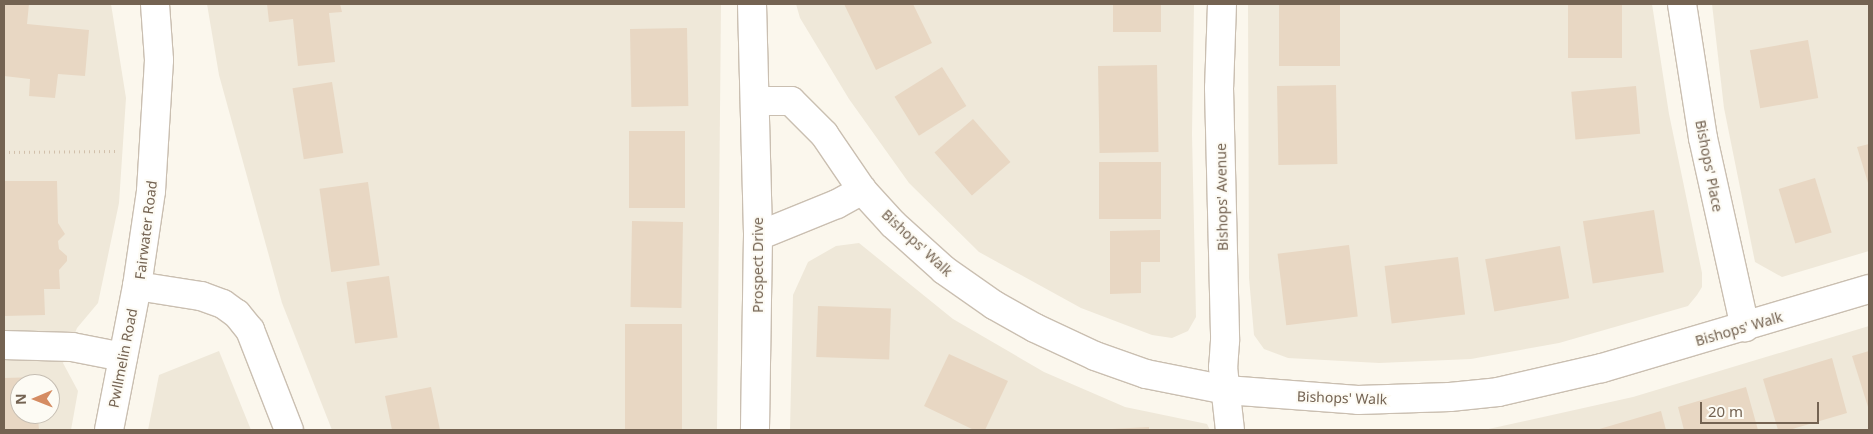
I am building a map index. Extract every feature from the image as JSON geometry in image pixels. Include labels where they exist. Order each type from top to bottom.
[{"type":"street","name":"Fairwater Road","points":[[155,4],[159,60],[154,151],[138,286],[201,296],[223,304],[237,314],[250,330],[289,430]]},
{"type":"street","name":"Prospect Drive","points":[[752,4],[758,236],[756,430]]},
{"type":"street","name":"Bishops' Avenue","points":[[1222,4],[1219,88],[1225,341],[1223,366],[1230,430]]},
{"type":"street","name":"Bishops' Place","points":[[1682,4],[1701,130],[1745,327]]},
{"type":"street","name":"Bishops' Walk","points":[[755,101],[791,101],[824,134],[862,190],[894,224],[944,270],[1035,328],[1095,356],[1146,374],[1226,390],[1358,400],[1450,397],[1545,382],[1745,327],[1869,289]]},
{"type":"street","points":[[758,236],[838,204],[862,190]]},
{"type":"street","name":"Pwllmelin Road","points":[[109,430],[138,286]]},
{"type":"street","points":[[4,345],[72,347],[123,357]]},
{"type":"path","points":[[4,152],[154,151]]},
{"type":"shaded area","points":[[4,4],[111,4],[126,98],[119,203],[98,303],[77,328],[63,363],[78,391],[71,430],[4,430]]},
{"type":"shaded area","points":[[207,4],[721,4],[717,430],[332,430],[282,303],[219,75]]},
{"type":"shaded area","points":[[796,4],[1194,4],[1192,134],[1196,317],[1188,331],[1172,338],[1152,335],[1081,308],[979,252],[909,183],[849,99],[800,18]]},
{"type":"shaded area","points":[[1248,4],[1652,4],[1669,114],[1702,273],[1702,287],[1697,295],[1688,306],[1559,343],[1471,359],[1379,363],[1288,358],[1264,349],[1254,335],[1249,278]]},
{"type":"shaded area","points":[[1712,4],[1869,4],[1869,251],[1782,277],[1755,262],[1724,108]]},
{"type":"shaded area","points":[[859,243],[953,319],[1044,372],[1125,407],[1207,424],[1210,430],[790,430],[793,295],[808,262],[836,246]]},
{"type":"shaded area","points":[[1869,326],[1869,430],[1484,430],[1633,397]]},
{"type":"shaded area","points":[[219,351],[251,430],[148,430],[159,375]]},
{"type":"building","points":[[4,4],[29,4],[27,24],[89,30],[85,76],[58,74],[55,98],[29,96],[30,79],[4,76]]},
{"type":"building","points":[[267,4],[340,4],[342,12],[329,13],[335,62],[298,66],[293,19],[269,22]]},
{"type":"building","points":[[844,4],[913,4],[932,43],[876,70]]},
{"type":"building","points":[[1113,4],[1161,4],[1161,32],[1113,32]]},
{"type":"building","points":[[1279,4],[1340,4],[1340,66],[1279,66]]},
{"type":"building","points":[[1568,4],[1622,4],[1622,58],[1568,58]]},
{"type":"building","points":[[687,28],[688,106],[631,107],[630,29]]},
{"type":"building","points":[[1808,40],[1818,98],[1760,108],[1750,50]]},
{"type":"building","points":[[1157,65],[1159,152],[1100,153],[1098,66]]},
{"type":"building","points":[[942,67],[966,106],[919,136],[895,97]]},
{"type":"building","points":[[332,82],[343,153],[304,159],[292,88]]},
{"type":"building","points":[[1336,85],[1337,164],[1278,165],[1277,86]]},
{"type":"building","points":[[1636,86],[1640,134],[1575,139],[1571,92]]},
{"type":"building","points":[[973,119],[1010,162],[972,195],[935,152]]},
{"type":"building","points":[[629,131],[685,131],[685,208],[629,208]]},
{"type":"building","points":[[1869,144],[1869,186],[1857,147]]},
{"type":"building","points":[[1099,162],[1161,162],[1161,219],[1099,219]]},
{"type":"building","points":[[1815,178],[1832,233],[1795,244],[1779,189]]},
{"type":"building","points":[[4,181],[57,181],[58,223],[65,234],[58,241],[59,249],[67,256],[67,261],[59,270],[60,289],[44,289],[45,315],[4,316]]},
{"type":"building","points":[[368,182],[380,265],[331,272],[319,189]]},
{"type":"building","points":[[1654,210],[1664,272],[1593,283],[1583,221]]},
{"type":"building","points":[[632,221],[683,222],[681,308],[630,307]]},
{"type":"building","points":[[1160,230],[1160,262],[1141,262],[1141,293],[1110,294],[1110,231]]},
{"type":"building","points":[[1349,245],[1358,316],[1286,325],[1278,254]]},
{"type":"building","points":[[1560,246],[1569,298],[1494,311],[1485,259]]},
{"type":"building","points":[[1458,257],[1465,315],[1392,324],[1385,266]]},
{"type":"building","points":[[389,276],[398,337],[355,343],[346,282]]},
{"type":"building","points":[[818,306],[891,309],[889,360],[816,357]]},
{"type":"building","points":[[625,324],[682,324],[682,430],[625,430]]},
{"type":"building","points":[[1869,351],[1869,410],[1852,356]]},
{"type":"building","points":[[949,354],[1008,381],[985,430],[974,430],[924,406]]},
{"type":"building","points":[[1832,358],[1847,413],[1789,430],[1778,430],[1763,379]]},
{"type":"building","points":[[4,378],[10,378],[10,424],[39,424],[39,430],[4,430]]},
{"type":"building","points":[[431,387],[440,430],[392,430],[385,396]]},
{"type":"building","points":[[1746,387],[1758,430],[1684,430],[1678,407]]},
{"type":"building","points":[[1661,411],[1666,430],[1596,430]]},
{"type":"building","points":[[1149,427],[1149,430],[1112,430],[1112,429]]}]
